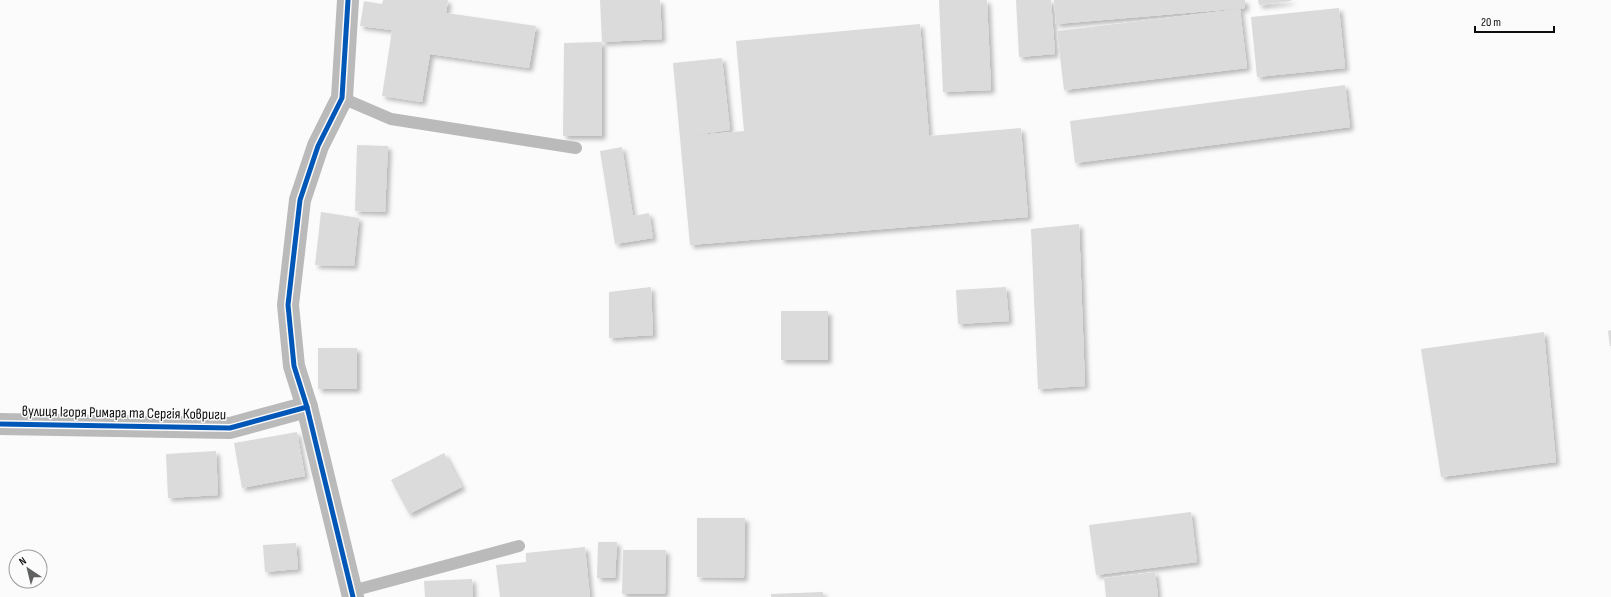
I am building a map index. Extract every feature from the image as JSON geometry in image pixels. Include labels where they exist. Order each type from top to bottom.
[{"type":"street","points":[[348,0],[342,98],[318,146],[300,200],[288,305],[294,366],[306,407],[352,594]]},
{"type":"street","name":"вулиця Ігоря Римара та Сергія Ковриги","points":[[0,424],[230,428],[306,407]]},
{"type":"lane","points":[[342,98],[391,118],[576,148]]},
{"type":"lane","points":[[352,594],[519,546]]},
{"type":"building","points":[[383,0],[448,0],[446,13],[536,26],[529,68],[430,54],[422,102],[382,96],[392,30],[360,26],[364,1],[382,4]]},
{"type":"building","points":[[600,0],[660,0],[662,39],[602,42]]},
{"type":"building","points":[[939,0],[987,0],[991,90],[943,92]]},
{"type":"building","points":[[1016,0],[1051,0],[1055,54],[1019,57]]},
{"type":"building","points":[[1054,0],[1245,0],[1245,8],[1056,24]]},
{"type":"building","points":[[1258,0],[1291,0],[1291,1],[1259,5]]},
{"type":"building","points":[[1339,8],[1345,68],[1257,77],[1251,17]]},
{"type":"building","points":[[1240,9],[1247,68],[1064,90],[1057,31]]},
{"type":"building","points":[[920,24],[929,136],[1021,128],[1028,217],[690,245],[673,63],[722,58],[730,130],[687,136],[744,131],[736,41]]},
{"type":"building","points":[[602,42],[602,136],[563,136],[564,43]]},
{"type":"building","points":[[1345,85],[1350,127],[1075,163],[1070,121]]},
{"type":"building","points":[[357,145],[388,146],[385,212],[355,211]]},
{"type":"building","points":[[622,147],[633,216],[649,213],[653,238],[615,244],[600,151]]},
{"type":"building","points":[[321,212],[359,218],[354,266],[315,265]]},
{"type":"building","points":[[1079,224],[1085,386],[1038,389],[1031,229]]},
{"type":"building","points":[[651,287],[653,335],[609,338],[609,292]]},
{"type":"building","points":[[1006,287],[1009,321],[958,324],[956,290]]},
{"type":"building","points":[[781,311],[828,311],[828,360],[781,360]]},
{"type":"building","points":[[1611,330],[1611,346],[1610,346],[1608,331]]},
{"type":"building","points":[[1544,332],[1556,462],[1441,477],[1421,349]]},
{"type":"building","points":[[318,348],[357,348],[357,389],[318,389]]},
{"type":"building","points":[[297,432],[305,476],[242,488],[234,443]]},
{"type":"building","points":[[216,451],[218,495],[168,498],[166,454]]},
{"type":"building","points":[[444,453],[462,487],[409,514],[391,480]]},
{"type":"building","points":[[1191,512],[1197,562],[1096,575],[1089,525]]},
{"type":"building","points":[[697,518],[745,518],[744,578],[697,577]]},
{"type":"building","points":[[598,542],[617,542],[615,578],[597,578]]},
{"type":"building","points":[[296,543],[298,569],[265,572],[263,545]]},
{"type":"building","points":[[585,547],[590,597],[500,597],[496,565],[526,562],[526,553]]},
{"type":"building","points":[[623,550],[666,550],[665,594],[622,594]]},
{"type":"building","points":[[1155,572],[1158,597],[1106,597],[1104,578]]},
{"type":"building","points":[[472,579],[473,597],[425,597],[424,581]]},
{"type":"building","points":[[823,592],[823,597],[771,597],[771,594]]},
{"type":"cycle path","points":[[348,0],[342,98],[318,146],[300,200],[288,305],[294,366],[307,407],[353,597]]},
{"type":"cycle path","points":[[0,424],[230,428],[307,407]]}]
